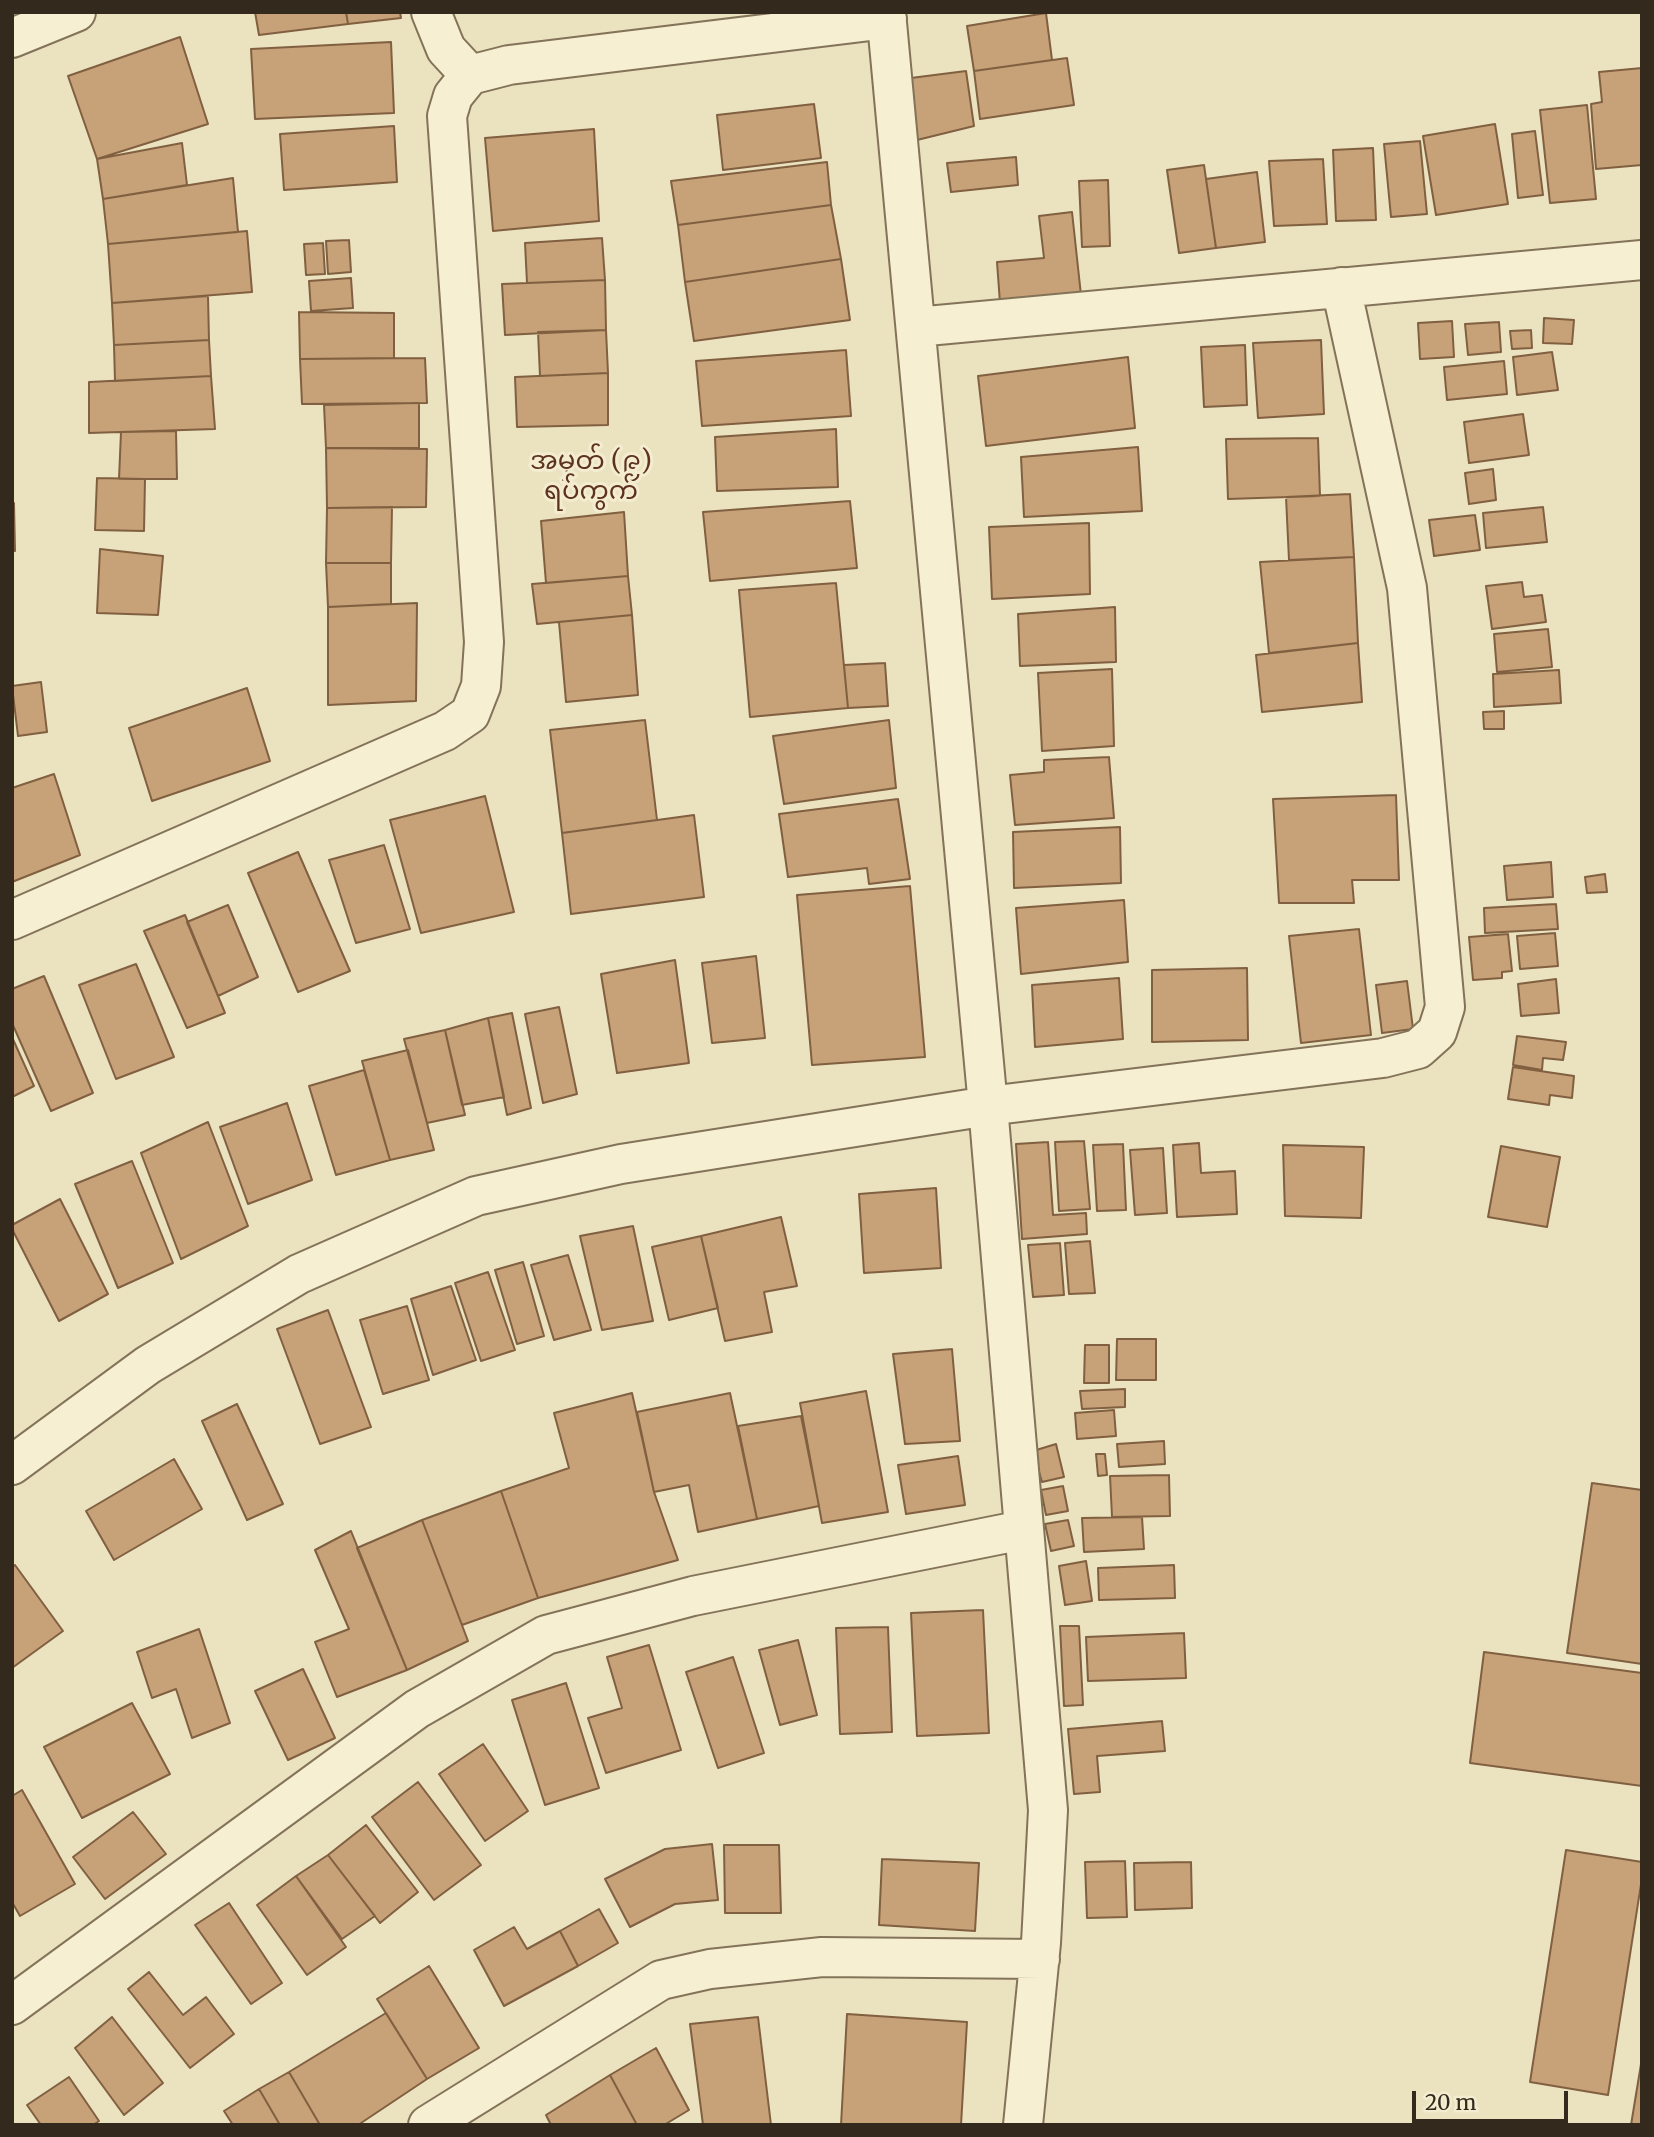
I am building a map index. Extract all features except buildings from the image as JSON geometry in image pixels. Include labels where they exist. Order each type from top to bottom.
[{"type":"street","points":[[12,38],[76,12]]},
{"type":"street","points":[[431,12],[446,49],[470,75]]},
{"type":"street","points":[[12,920],[445,731],[470,714],[481,686],[484,642],[447,116],[453,96],[470,75],[509,65],[887,15],[988,1106],[1048,1810],[1040,1959],[1023,2125]]},
{"type":"street","points":[[916,327],[1642,260]]},
{"type":"street","points":[[12,1465],[148,1365],[299,1274],[476,1196],[621,1164],[988,1106],[1383,1058],[1418,1049],[1437,1032],[1446,1007],[1407,587],[1341,287]]},
{"type":"street","points":[[12,2005],[417,1709],[546,1635],[693,1596],[1023,1530]]},
{"type":"street","points":[[428,2125],[661,1980],[710,1969],[822,1957],[1040,1959]]},
{"type":"district","name":"အမှတ် (၉) ရပ်ကွက်","points":[[591,477]]}]
